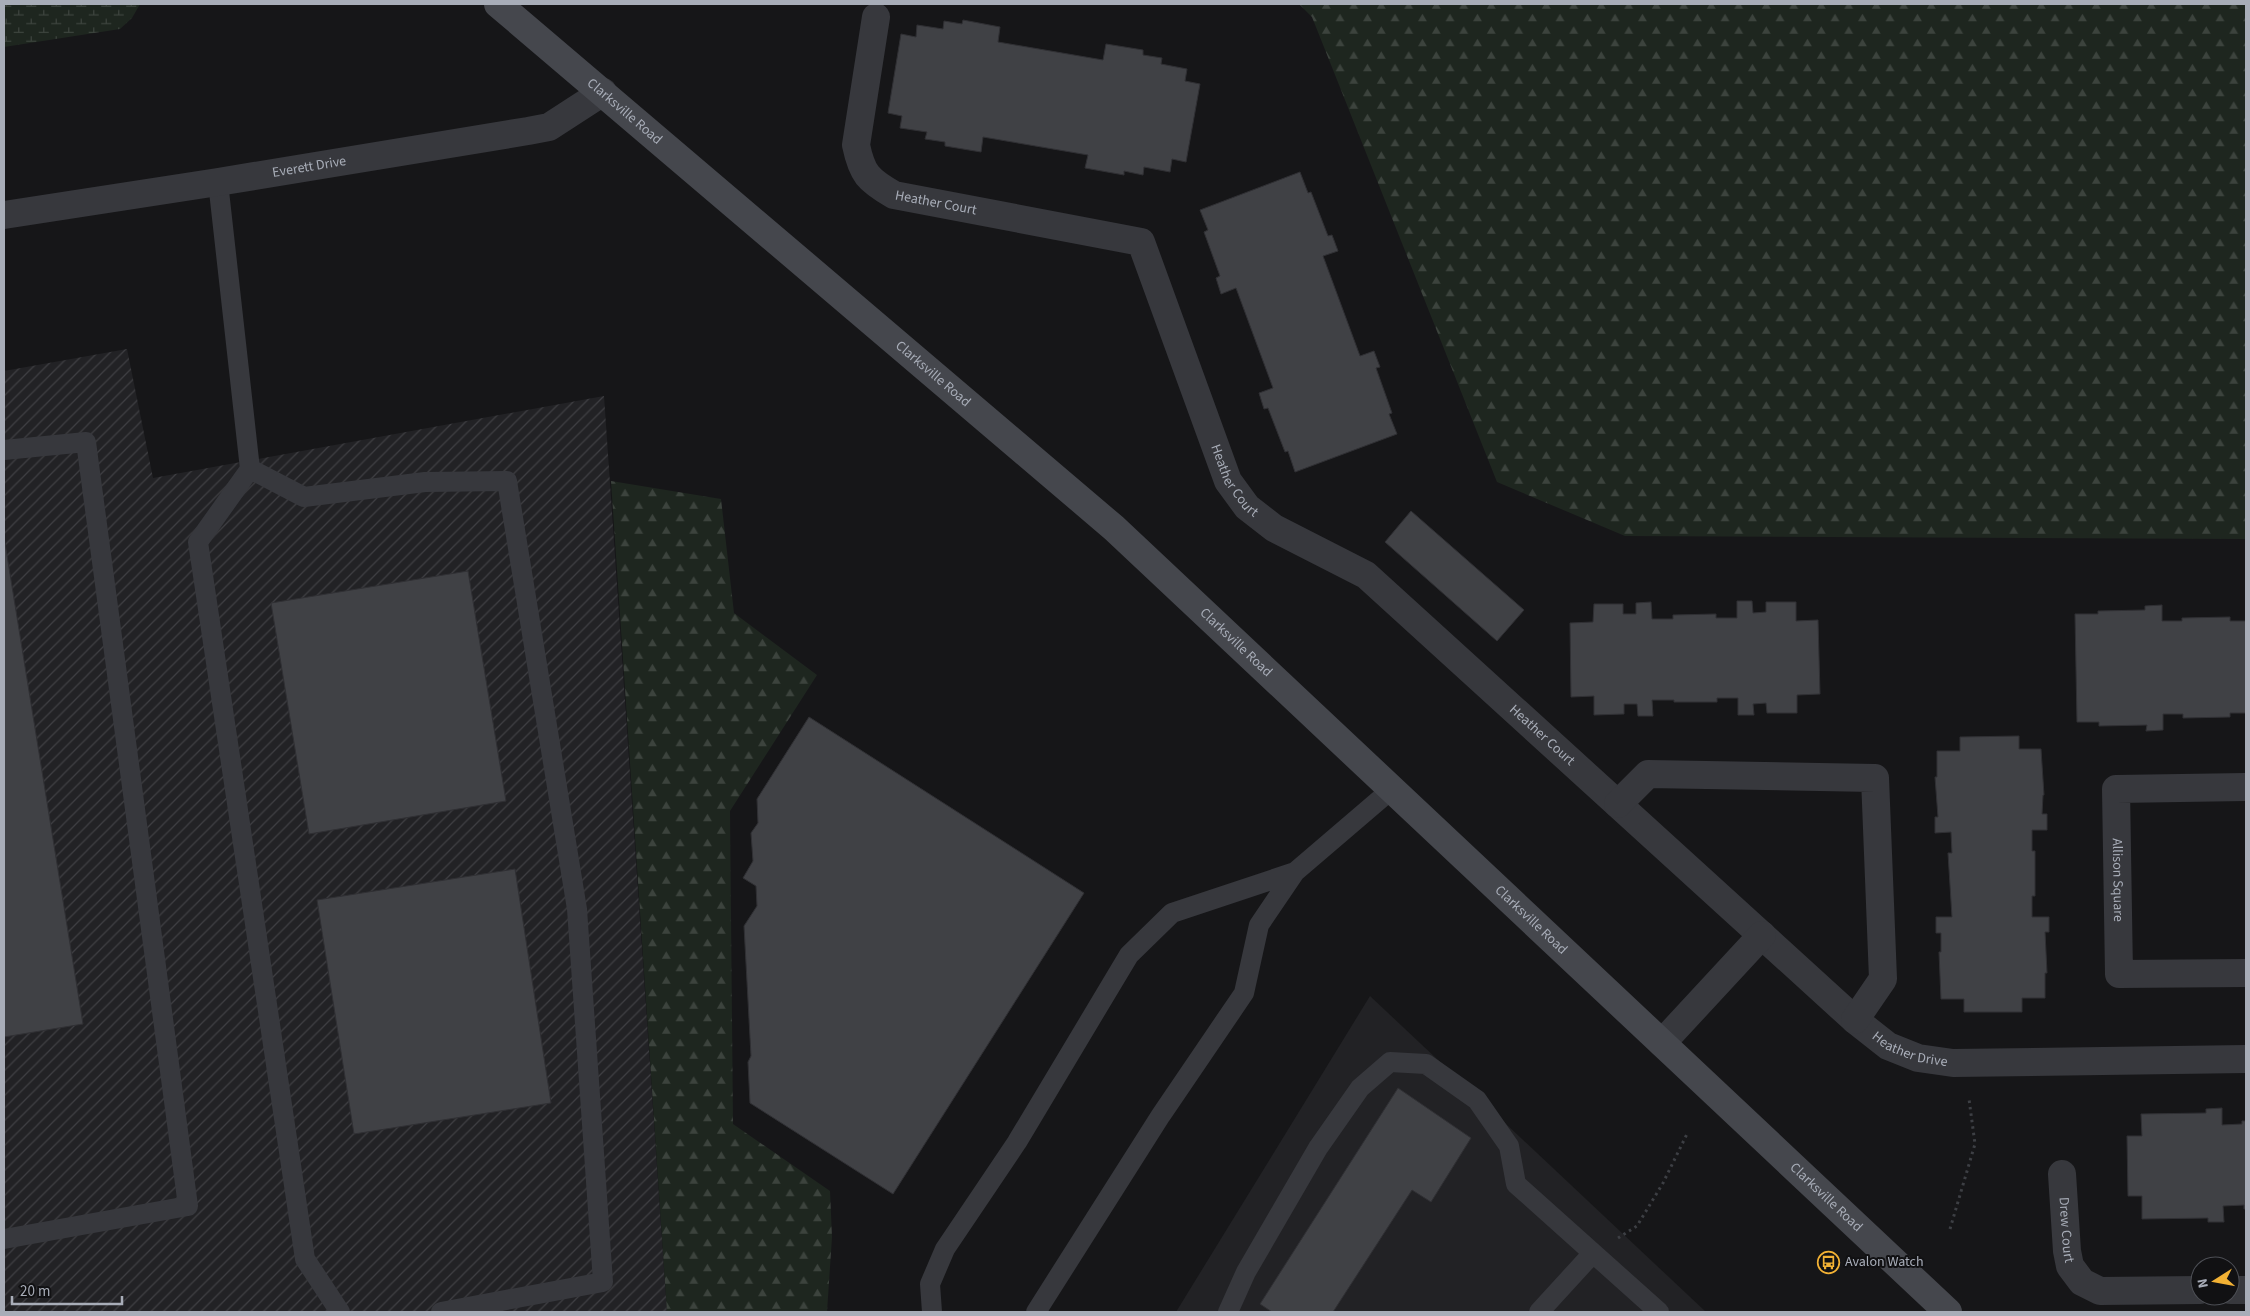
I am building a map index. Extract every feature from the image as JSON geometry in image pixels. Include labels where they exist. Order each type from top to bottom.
[{"type":"street","name":"Clarksville Road","points":[[498,4],[1114,528],[1948,1312]]},
{"type":"street","name":"Heather Court","points":[[876,18],[856,145],[861,166],[875,184],[894,194],[1141,242],[1228,481],[1247,507],[1274,528],[1366,575],[1762,935]]},
{"type":"street","name":"Everett Drive","points":[[4,215],[528,132],[549,126],[603,92]]},
{"type":"street","points":[[1618,804],[1648,774],[1875,778],[1883,980],[1855,1020]]},
{"type":"street","name":"Allison Square","points":[[2246,787],[2116,789],[2119,974],[2246,973]]},
{"type":"street","points":[[1662,1043],[1762,935]]},
{"type":"street","name":"Heather Drive","points":[[1762,935],[1855,1020],[1888,1046],[1918,1058],[1953,1063],[2246,1059]]},
{"type":"street","name":"Drew Court","points":[[2062,1174],[2067,1251],[2070,1266],[2082,1282],[2100,1291],[2190,1290]]},
{"type":"lane","points":[[218,182],[250,469],[198,542],[305,1259],[340,1312]]},
{"type":"lane","points":[[4,450],[86,442],[188,1206],[4,1239]]},
{"type":"lane","points":[[250,469],[304,496],[425,482],[507,481],[577,909],[604,1282],[441,1312]]},
{"type":"lane","points":[[1036,1312],[1161,1115],[1244,993],[1259,925],[1295,872],[1392,789]]},
{"type":"lane","points":[[932,1312],[930,1284],[945,1249],[1017,1142],[1129,955],[1172,913],[1295,872]]},
{"type":"lane","points":[[1228,1312],[1246,1272],[1318,1148],[1360,1088],[1390,1062],[1426,1064],[1477,1100],[1509,1146],[1516,1184],[1659,1312]]},
{"type":"lane","points":[[1539,1312],[1594,1253]]},
{"type":"path","points":[[1950,1229],[1975,1144],[1969,1099]]},
{"type":"path","points":[[1594,1253],[1637,1226],[1663,1183],[1687,1134]]},
{"type":"shaded area","points":[[127,349],[153,478],[604,396],[667,1312],[4,1312],[4,371]]},
{"type":"shaded area","points":[[1370,996],[1706,1312],[1176,1312]]},
{"type":"green space","points":[[4,4],[140,4],[132,18],[120,29],[4,47]]},
{"type":"green space","points":[[1299,4],[2246,4],[2246,539],[1625,536],[1497,482],[1312,17]]},
{"type":"green space","points":[[611,481],[721,499],[734,613],[817,675],[730,811],[733,1124],[830,1191],[832,1237],[827,1312],[667,1312]]},
{"type":"building","points":[[963,20],[1000,27],[998,42],[1103,60],[1106,44],[1143,50],[1143,55],[1162,58],[1161,64],[1187,69],[1185,81],[1200,84],[1186,162],[1172,159],[1170,172],[1144,167],[1143,175],[1124,171],[1124,175],[1085,168],[1088,155],[983,137],[981,152],[945,146],[945,142],[925,139],[927,132],[900,128],[902,116],[888,113],[901,34],[916,37],[917,25],[943,29],[944,21],[962,24]]},
{"type":"building","points":[[1300,172],[1308,193],[1311,192],[1328,236],[1332,235],[1338,251],[1323,256],[1360,356],[1374,351],[1380,367],[1376,368],[1392,413],[1389,414],[1397,434],[1295,472],[1288,451],[1285,452],[1268,408],[1264,409],[1259,393],[1273,388],[1236,288],[1221,294],[1216,278],[1220,276],[1204,232],[1208,230],[1200,210]]},
{"type":"building","points":[[1411,511],[1524,610],[1497,641],[1385,542]]},
{"type":"building","points":[[4,537],[83,1024],[4,1037]]},
{"type":"building","points":[[468,571],[506,801],[309,834],[271,603]]},
{"type":"building","points":[[1737,601],[1752,601],[1753,613],[1766,612],[1766,602],[1796,602],[1796,621],[1818,620],[1820,694],[1797,695],[1797,713],[1767,713],[1766,703],[1753,704],[1754,715],[1738,715],[1738,698],[1717,698],[1717,702],[1652,700],[1653,716],[1638,716],[1637,704],[1624,704],[1624,714],[1594,715],[1594,696],[1571,697],[1570,623],[1593,622],[1594,604],[1623,604],[1623,614],[1636,614],[1636,603],[1651,602],[1652,619],[1673,619],[1673,615],[1716,614],[1716,618],[1737,618]]},
{"type":"building","points":[[2162,605],[2162,621],[2182,621],[2182,618],[2230,617],[2230,621],[2246,621],[2246,713],[2230,713],[2230,717],[2183,718],[2183,714],[2163,714],[2163,730],[2146,731],[2147,725],[2099,726],[2099,722],[2077,722],[2075,614],[2098,614],[2098,611],[2145,610],[2145,606]]},
{"type":"building","points":[[809,717],[1084,893],[893,1194],[750,1103],[748,1062],[751,1056],[744,926],[757,906],[756,886],[743,878],[753,861],[751,833],[758,823],[757,799]]},
{"type":"building","points":[[2019,736],[2019,749],[2041,749],[2044,795],[2042,814],[2047,814],[2047,830],[2032,830],[2032,851],[2035,851],[2035,896],[2032,896],[2032,917],[2049,917],[2049,932],[2045,932],[2047,973],[2045,973],[2045,998],[2022,998],[2022,1012],[1964,1012],[1964,999],[1941,999],[1939,952],[1941,952],[1941,933],[1936,933],[1936,917],[1952,917],[1948,853],[1952,853],[1951,832],[1935,833],[1935,817],[1938,817],[1935,777],[1937,777],[1937,751],[1960,751],[1960,737]]},
{"type":"building","points":[[515,869],[551,1103],[354,1134],[317,900]]},
{"type":"building","points":[[1398,1088],[1471,1138],[1431,1202],[1412,1190],[1333,1312],[1272,1312],[1260,1304]]},
{"type":"building","points":[[2222,1108],[2222,1125],[2242,1124],[2242,1121],[2246,1121],[2246,1209],[2244,1209],[2244,1205],[2223,1206],[2224,1222],[2208,1222],[2208,1218],[2142,1219],[2142,1196],[2128,1196],[2127,1136],[2142,1136],[2141,1114],[2206,1113],[2206,1109]]},
{"type":"place","name":"Avalon Watch","points":[[1829,1262]]}]
